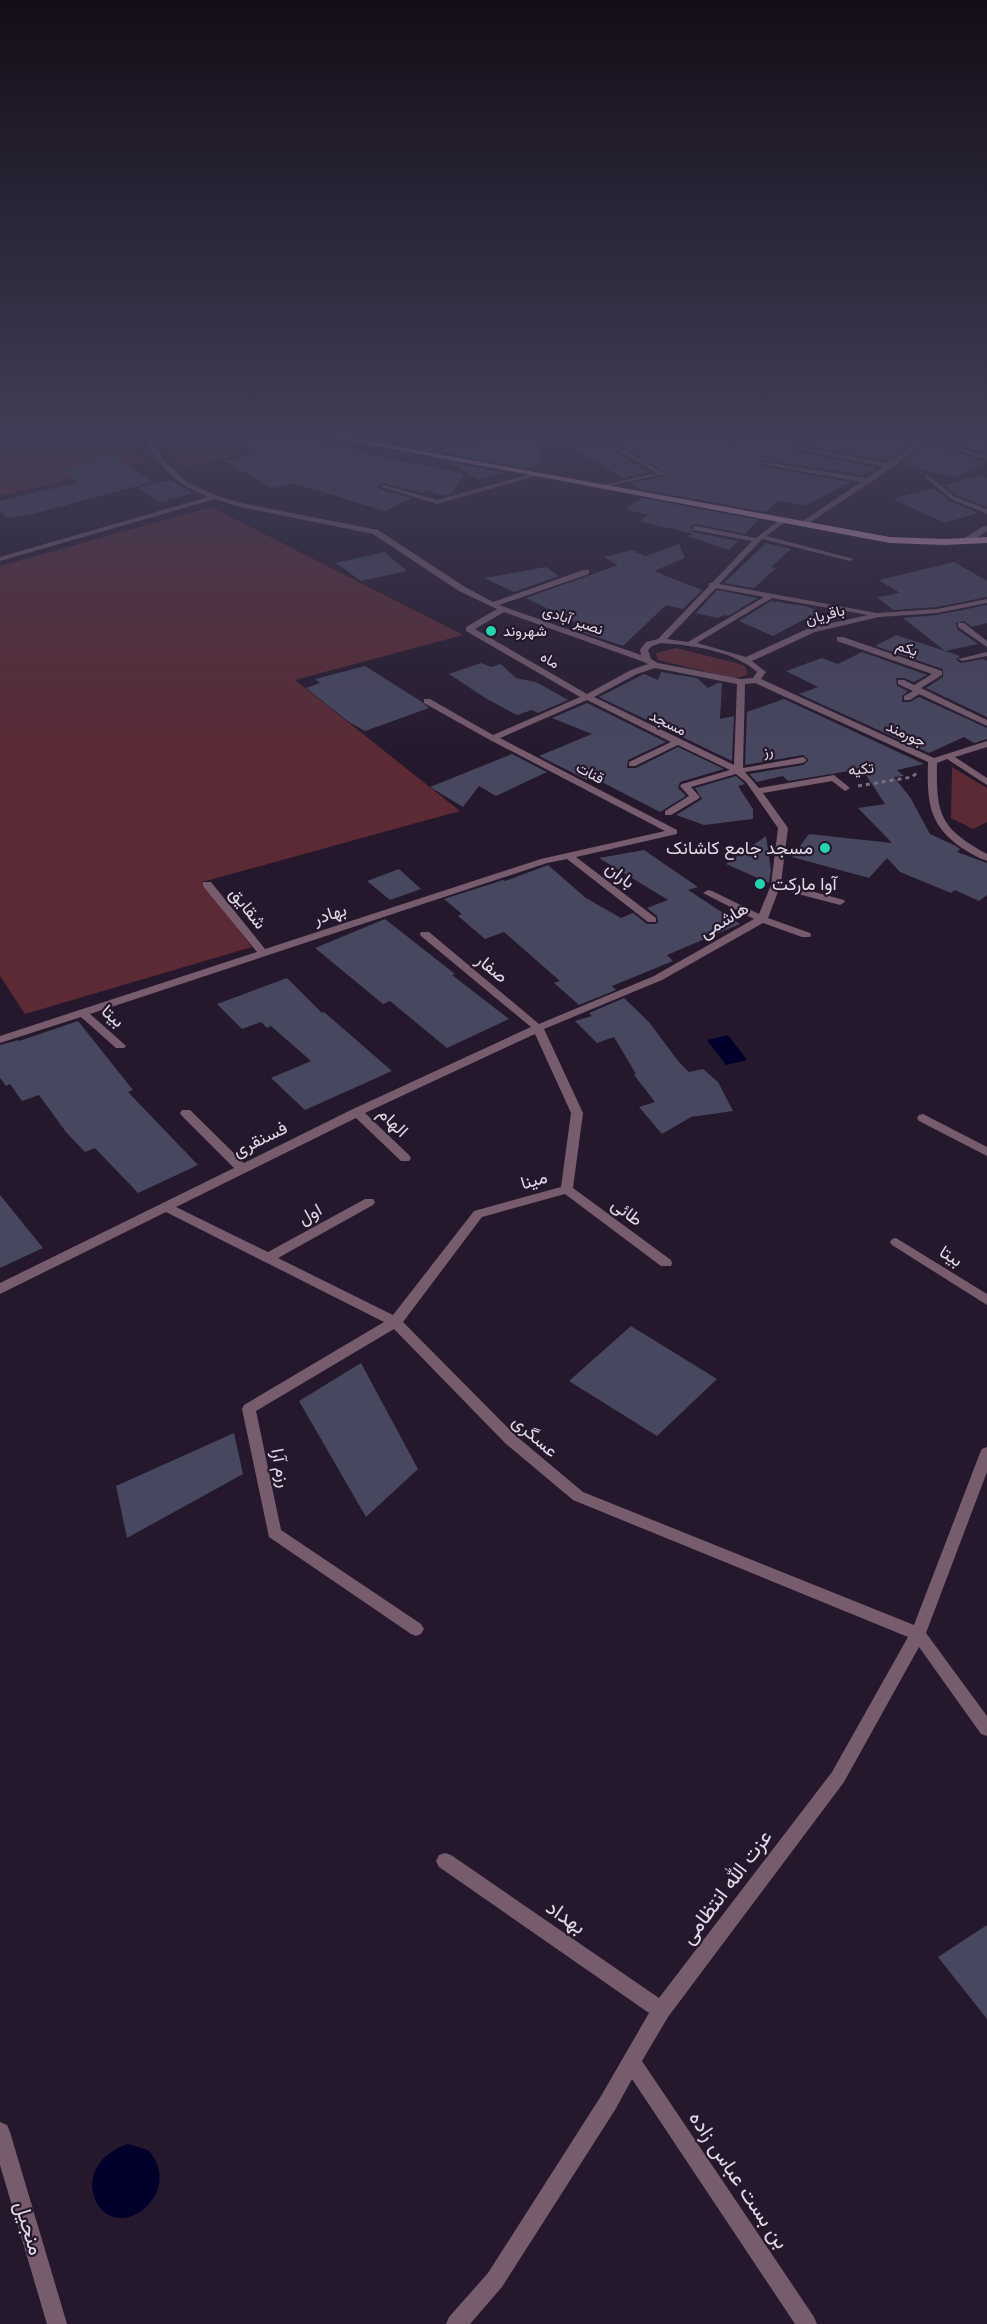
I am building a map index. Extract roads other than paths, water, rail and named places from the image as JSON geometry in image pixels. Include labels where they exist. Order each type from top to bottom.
[{"type":"street","points":[[0,559],[54,543]]},
{"type":"street","name":"نصیر آبادی","points":[[392,543],[462,589],[492,605],[651,662],[741,682],[756,680]]},
{"type":"street","points":[[661,641],[712,585],[754,543]]},
{"type":"street","points":[[779,543],[850,559]]},
{"type":"street","points":[[492,605],[586,572]]},
{"type":"street","points":[[712,585],[879,615]]},
{"type":"street","points":[[690,644],[772,595]]},
{"type":"street","name":"باقریان","points":[[747,660],[812,630],[879,615],[937,611],[987,601]]},
{"type":"street","name":"ماه","points":[[503,609],[470,629],[587,697]]},
{"type":"street","points":[[961,625],[987,645]]},
{"type":"street","name":"یکم","points":[[840,639],[939,674],[918,689]]},
{"type":"street","points":[[493,738],[587,697],[634,672],[651,662],[644,650],[649,644],[661,641],[690,644],[747,660],[757,665],[762,672],[756,680]]},
{"type":"street","points":[[962,659],[987,654]]},
{"type":"street","name":"جورمند","points":[[756,680],[933,761],[931,795],[941,825],[958,843],[987,858]]},
{"type":"street","points":[[738,771],[741,682]]},
{"type":"street","name":"یکم","points":[[901,682],[987,723]]},
{"type":"street","points":[[907,698],[918,689]]},
{"type":"street","name":"مسجد","points":[[587,697],[738,771]]},
{"type":"street","name":"قنات","points":[[427,701],[674,832]]},
{"type":"street","points":[[632,764],[677,742]]},
{"type":"street","points":[[933,761],[987,744]]},
{"type":"street","points":[[948,756],[987,782]]},
{"type":"street","name":"رز","points":[[668,813],[695,797],[685,786],[738,771],[802,760]]},
{"type":"street","name":"هاشمی","points":[[538,1028],[658,978],[762,920],[776,885],[783,828],[749,780],[738,771]]},
{"type":"street","name":"تکیه","points":[[756,791],[834,778],[845,788]]},
{"type":"street","name":"بهادر","points":[[0,1040],[544,861],[674,832]]},
{"type":"street","name":"باران","points":[[568,856],[652,920]]},
{"type":"street","name":"شقایق","points":[[207,884],[263,953]]},
{"type":"street","points":[[776,885],[840,902]]},
{"type":"street","points":[[708,893],[762,920],[806,935]]},
{"type":"street","name":"صفار","points":[[425,934],[538,1028]]},
{"type":"street","name":"بیتا","points":[[82,1012],[120,1046]]},
{"type":"street","name":"فسنقری","points":[[0,1288],[357,1112],[538,1028]]},
{"type":"street","name":"مینا","points":[[395,1322],[478,1214],[567,1189],[577,1113],[538,1028]]},
{"type":"street","name":"الهام","points":[[357,1112],[405,1158]]},
{"type":"street","points":[[186,1113],[242,1168]]},
{"type":"street","points":[[923,1118],[987,1152]]},
{"type":"street","name":"طائی","points":[[567,1189],[666,1263]]},
{"type":"street","name":"اول","points":[[268,1258],[369,1202]]},
{"type":"street","name":"عسگری","points":[[165,1206],[395,1322],[510,1439],[578,1496],[918,1634]]},
{"type":"street","name":"بیتا","points":[[896,1242],[987,1299]]},
{"type":"street","name":"رزم آرا","points":[[395,1322],[249,1409],[274,1533],[416,1629]]},
{"type":"street","name":"عزت الله انتظامی","points":[[456,2324],[495,2280],[632,2062],[661,2010],[838,1777],[918,1634],[987,1454]]},
{"type":"street","points":[[918,1634],[987,1729]]},
{"type":"street","name":"بهداد","points":[[445,1861],[661,2010]]},
{"type":"street","name":"بن بست عباس زاده","points":[[632,2062],[807,2324]]},
{"type":"street","name":"منجیل","points":[[0,2132],[57,2324]]},
{"type":"water","points":[[728,1035],[747,1060],[726,1065],[707,1040]]},
{"type":"water","points":[[128,2144],[148,2150],[158,2165],[159,2181],[155,2195],[146,2207],[135,2215],[122,2218],[109,2215],[98,2205],[92,2181],[102,2161],[111,2152]]},
{"type":"place","name":"شهروند","points":[[491,631]]},
{"type":"place","name":"مسجد جامع کاشانک","points":[[825,848]]},
{"type":"place","name":"آوا مارکت","points":[[760,884]]}]
